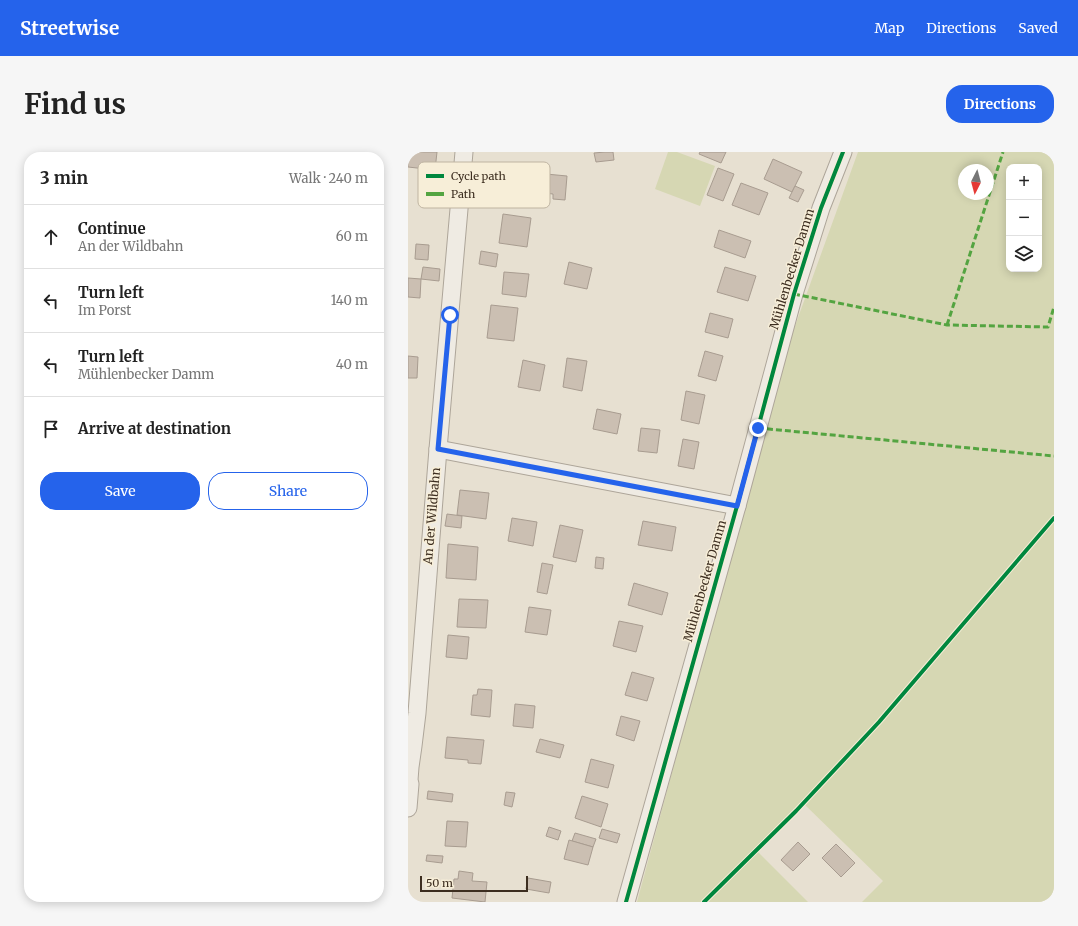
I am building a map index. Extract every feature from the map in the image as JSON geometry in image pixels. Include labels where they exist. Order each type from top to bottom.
[{"type":"street","name":"An der Wildbahn","points":[[463,162],[464,152]]},
{"type":"street","name":"Mühlenbecker Damm","points":[[626,902],[737,506],[796,287],[821,208],[843,152]]},
{"type":"street","name":"An der Wildbahn","points":[[408,808],[410,767],[417,713],[459,208]]},
{"type":"street","points":[[438,449],[737,506]]},
{"type":"green space","points":[[668,152],[677,152],[715,166],[700,206],[655,189]]},
{"type":"green space","points":[[858,152],[1054,152],[1054,902],[862,902],[883,881],[803,803],[756,850],[808,902],[637,902],[692,698],[758,428]]},
{"type":"building","points":[[408,152],[437,152],[436,162],[418,162],[418,168],[408,167]]},
{"type":"building","points":[[613,152],[614,160],[596,162],[594,153]]},
{"type":"building","points":[[700,152],[726,152],[721,163],[699,154]]},
{"type":"building","points":[[773,159],[802,172],[792,192],[764,179]]},
{"type":"building","points":[[718,168],[734,174],[723,201],[707,195]]},
{"type":"building","points":[[550,174],[567,176],[565,200],[553,199],[553,194],[550,194]]},
{"type":"building","points":[[741,183],[768,193],[759,215],[732,205]]},
{"type":"building","points":[[795,186],[804,190],[798,202],[789,198]]},
{"type":"building","points":[[503,214],[531,218],[527,247],[499,243]]},
{"type":"building","points":[[719,230],[751,241],[745,258],[714,247]]},
{"type":"building","points":[[416,244],[429,245],[428,260],[415,259]]},
{"type":"building","points":[[481,251],[498,254],[496,267],[479,264]]},
{"type":"building","points":[[569,262],[592,268],[587,289],[564,284]]},
{"type":"building","points":[[423,267],[440,269],[439,281],[421,279]]},
{"type":"building","points":[[725,267],[756,276],[748,301],[717,292]]},
{"type":"building","points":[[504,272],[529,274],[526,297],[502,294]]},
{"type":"building","points":[[408,278],[421,279],[420,298],[408,297]]},
{"type":"building","points":[[491,305],[518,308],[514,341],[487,338]]},
{"type":"building","points":[[710,313],[733,319],[728,338],[705,332]]},
{"type":"building","points":[[705,351],[723,356],[716,381],[698,376]]},
{"type":"building","points":[[408,356],[418,357],[417,378],[408,378]]},
{"type":"building","points":[[567,358],[587,361],[582,391],[563,387]]},
{"type":"building","points":[[523,360],[545,365],[540,391],[518,387]]},
{"type":"building","points":[[686,391],[705,395],[699,424],[681,420]]},
{"type":"building","points":[[597,409],[621,414],[617,434],[593,429]]},
{"type":"building","points":[[641,428],[660,430],[657,453],[638,451]]},
{"type":"building","points":[[683,439],[699,442],[694,469],[678,466]]},
{"type":"building","points":[[460,490],[489,493],[486,519],[457,515]]},
{"type":"building","points":[[447,514],[462,516],[461,528],[445,526]]},
{"type":"building","points":[[512,518],[537,522],[533,546],[508,541]]},
{"type":"building","points":[[643,521],[676,527],[672,551],[638,545]]},
{"type":"building","points":[[560,525],[583,530],[576,562],[553,557]]},
{"type":"building","points":[[448,544],[478,547],[476,580],[446,578]]},
{"type":"building","points":[[596,557],[604,558],[603,569],[595,568]]},
{"type":"building","points":[[542,563],[553,565],[547,594],[537,592]]},
{"type":"building","points":[[634,583],[668,593],[662,615],[628,605]]},
{"type":"building","points":[[459,599],[488,600],[486,628],[457,627]]},
{"type":"building","points":[[529,607],[551,610],[547,635],[525,632]]},
{"type":"building","points":[[619,621],[643,626],[636,652],[613,646]]},
{"type":"building","points":[[448,635],[469,637],[467,659],[446,657]]},
{"type":"building","points":[[632,672],[654,678],[647,701],[625,695]]},
{"type":"building","points":[[478,689],[492,690],[490,717],[471,715],[473,695],[477,695]]},
{"type":"building","points":[[515,704],[535,706],[533,728],[513,726]]},
{"type":"building","points":[[621,716],[640,721],[634,741],[616,735]]},
{"type":"building","points":[[447,737],[484,740],[481,764],[468,763],[468,760],[445,758]]},
{"type":"building","points":[[540,739],[564,745],[560,758],[536,752]]},
{"type":"building","points":[[591,759],[614,765],[608,788],[585,782]]},
{"type":"building","points":[[428,791],[453,794],[452,802],[427,799]]},
{"type":"building","points":[[506,792],[515,793],[512,807],[504,805]]},
{"type":"building","points":[[582,796],[608,804],[601,827],[575,818]]},
{"type":"building","points":[[447,821],[468,822],[466,847],[445,846]]},
{"type":"building","points":[[549,827],[561,831],[558,840],[546,836]]},
{"type":"building","points":[[602,829],[620,834],[617,843],[599,838]]},
{"type":"building","points":[[575,833],[596,839],[593,847],[572,841]]},
{"type":"building","points":[[569,840],[593,847],[588,865],[564,859]]},
{"type":"building","points":[[798,842],[810,854],[793,871],[781,860]]},
{"type":"building","points":[[836,844],[855,863],[841,877],[822,858]]},
{"type":"building","points":[[427,855],[443,856],[442,863],[426,861]]},
{"type":"building","points":[[459,871],[473,873],[472,881],[487,882],[485,902],[452,898],[454,879],[458,879]]},
{"type":"building","points":[[528,878],[551,882],[549,893],[526,889]]},
{"type":"marked path","points":[[947,325],[1003,152]]},
{"type":"marked path","points":[[794,294],[947,325],[1048,327],[1054,307]]},
{"type":"marked path","points":[[758,428],[1054,456]]},
{"type":"cycle path","points":[[626,902],[737,506],[794,294],[821,208],[843,152]]},
{"type":"cycle path","points":[[704,902],[796,811],[879,722],[1054,518]]},
{"type":"route","points":[[450,315],[438,449],[737,506],[758,428]]}]
